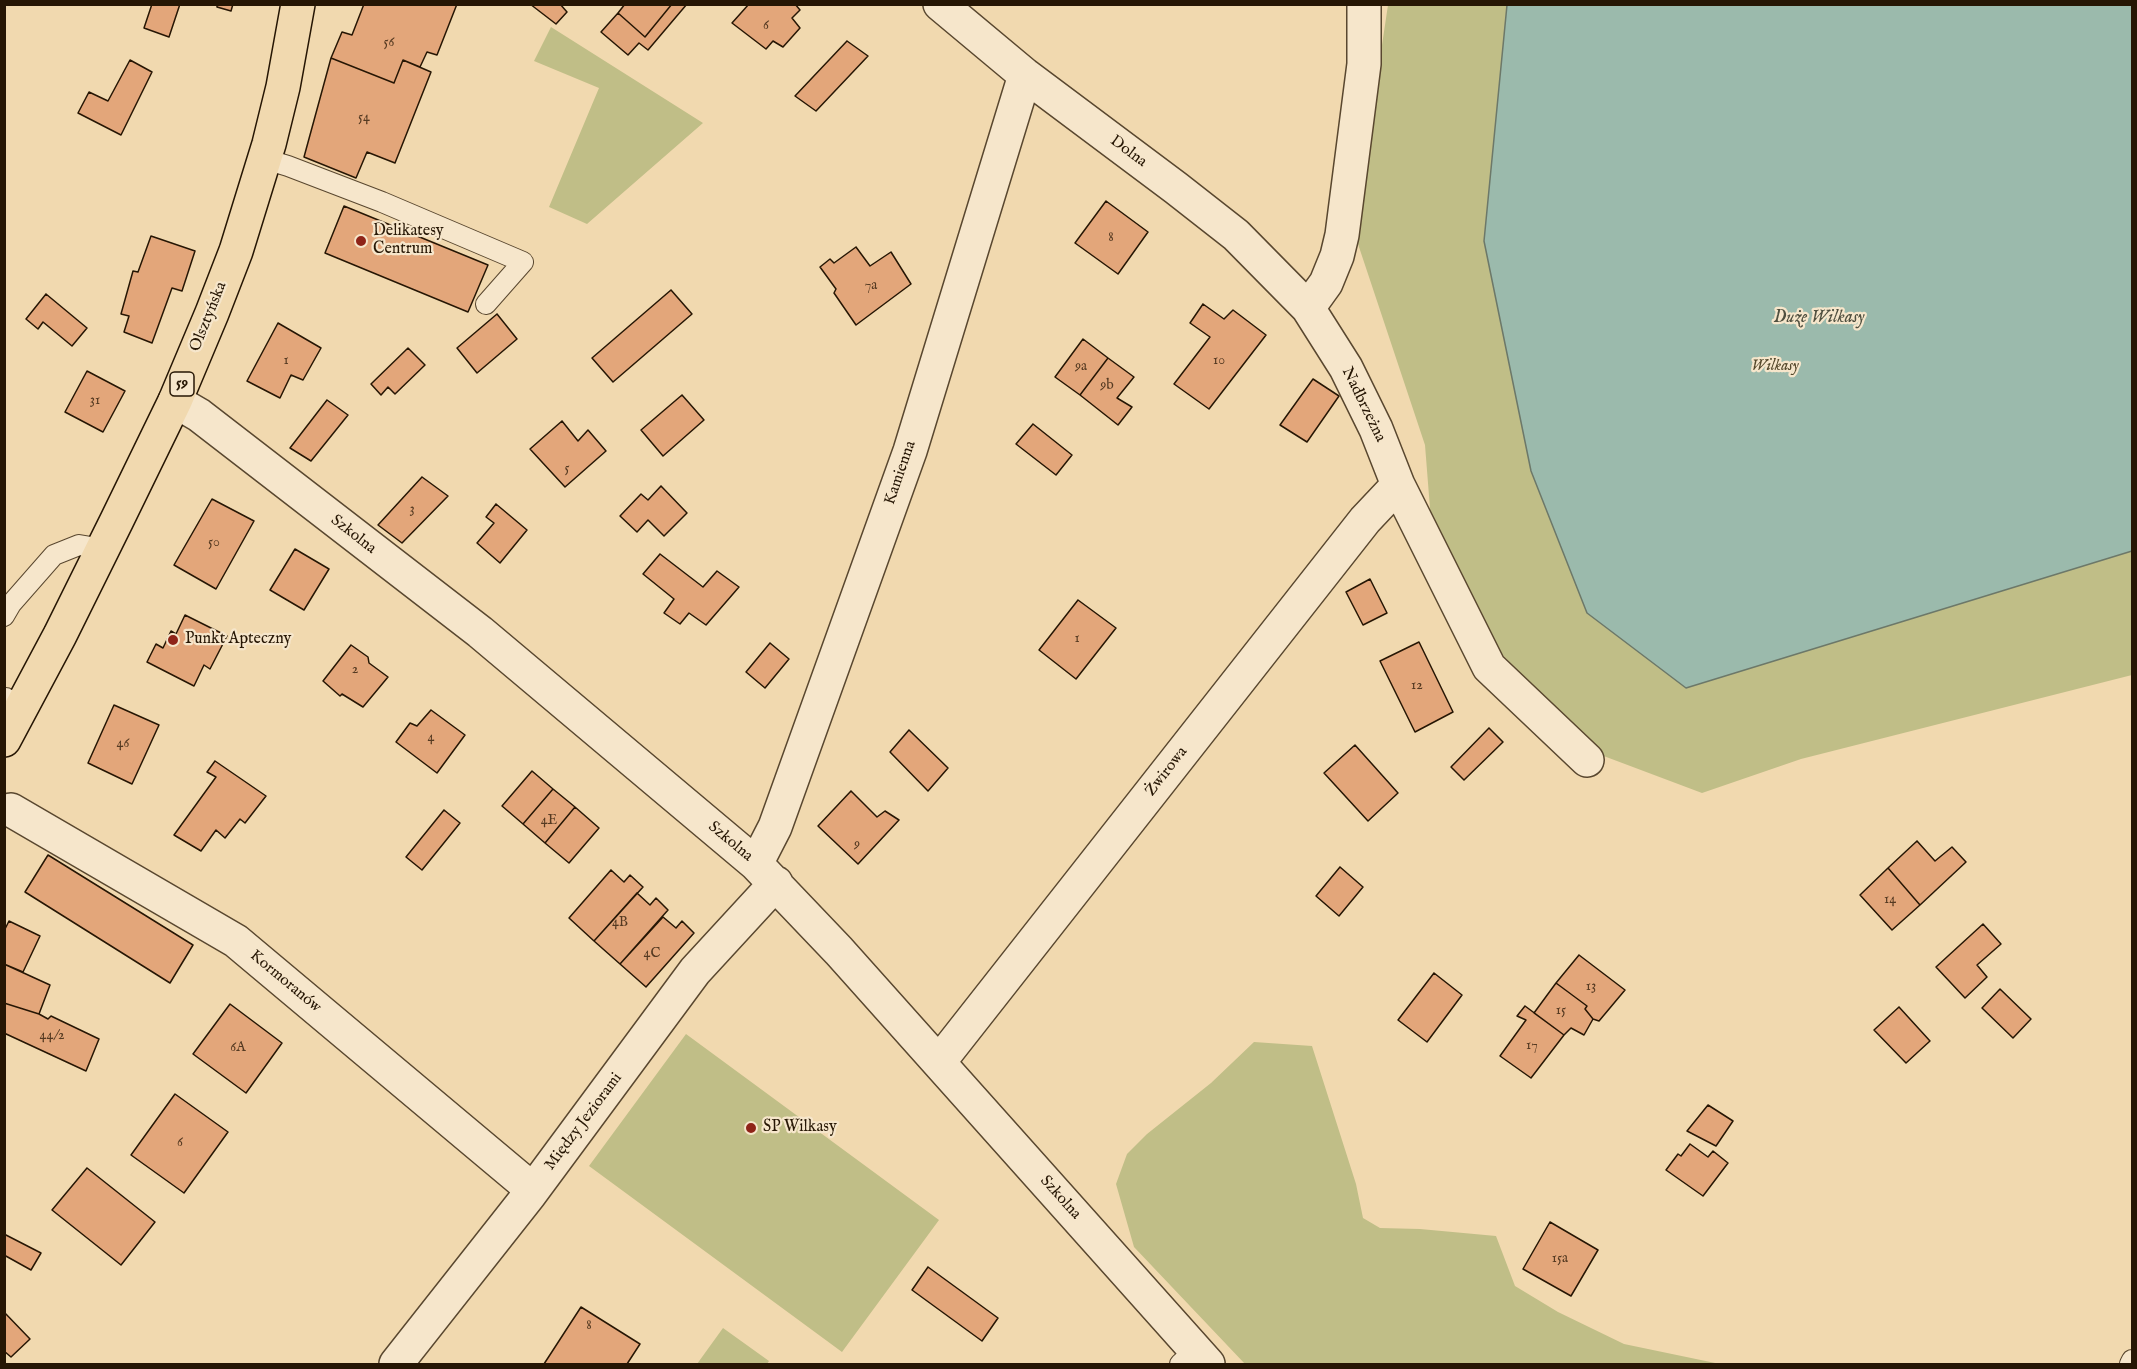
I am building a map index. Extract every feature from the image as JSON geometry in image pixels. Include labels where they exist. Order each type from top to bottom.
[{"type":"main road","name":"Olsztyńska","points":[[4,740],[9,700],[60,635],[175,401],[228,271],[265,159],[283,87],[298,4]]},
{"type":"street","name":"Dolna","points":[[940,4],[1025,75],[1236,235],[1308,308]]},
{"type":"street","points":[[1308,308],[1326,283],[1337,256],[1342,235],[1365,64],[1364,4]]},
{"type":"street","name":"Kamienna","points":[[766,874],[775,826],[909,451],[1025,75]]},
{"type":"street","name":"Nadbrzeżna","points":[[1308,308],[1346,368],[1376,429],[1398,485],[1489,667],[1587,760]]},
{"type":"street","name":"Szkolna","points":[[175,401],[199,415],[480,632],[766,874],[939,1062],[1195,1360]]},
{"type":"street","name":"Żwirowa","points":[[939,1062],[1365,520],[1398,485]]},
{"type":"street","name":"Kormoranów","points":[[11,810],[236,941],[533,1190]]},
{"type":"street","name":"Między Jeziorami","points":[[396,1365],[533,1190],[766,874]]},
{"type":"lane","points":[[265,159],[385,196],[523,262],[486,304]]},
{"type":"lane","points":[[4,616],[54,555],[79,545],[103,549]]},
{"type":"lane","points":[[2130,1365],[2133,1360]]},
{"type":"green space","name":"Duże Wilkasy","points":[[1388,5],[2132,5],[2132,675],[1801,759],[1702,793],[1601,755],[1477,629],[1431,521],[1425,445],[1354,232]]},
{"type":"green space","points":[[551,27],[703,123],[587,224],[549,207],[599,88],[534,61]]},
{"type":"green space","points":[[686,1034],[939,1220],[842,1352],[589,1166]]},
{"type":"green space","points":[[1254,1042],[1312,1046],[1356,1184],[1363,1218],[1380,1228],[1496,1236],[1515,1286],[1558,1312],[1624,1344],[1720,1364],[1245,1364],[1134,1247],[1116,1184],[1127,1154],[1147,1134],[1211,1083]]},
{"type":"green space","points":[[723,1328],[769,1361],[767,1364],[697,1364]]},
{"type":"water","name":"Duże Wilkasy","points":[[1507,5],[2132,5],[2132,551],[1686,688],[1587,613],[1531,471],[1484,241]]},
{"type":"building","points":[[152,4],[180,4],[169,37],[144,28]]},
{"type":"building","points":[[217,4],[233,4],[231,11],[217,7]]},
{"type":"building","points":[[364,4],[457,4],[437,55],[427,52],[420,67],[403,60],[394,83],[331,58],[342,32],[352,35]]},
{"type":"building","points":[[530,4],[560,4],[567,12],[556,24]]},
{"type":"building","points":[[625,4],[672,4],[645,37],[618,13]]},
{"type":"building","points":[[672,4],[687,4],[648,50],[639,43],[628,55],[601,32],[618,13],[645,37]]},
{"type":"building","points":[[749,4],[795,4],[800,10],[792,18],[800,28],[783,47],[773,41],[766,49],[732,23]]},
{"type":"building","points":[[847,41],[868,56],[816,111],[795,96]]},
{"type":"building","points":[[331,58],[394,83],[403,60],[431,72],[395,163],[367,152],[356,178],[304,157]]},
{"type":"building","points":[[130,60],[152,72],[121,135],[78,113],[89,92],[108,101]]},
{"type":"building","points":[[1106,201],[1148,232],[1118,274],[1075,243]]},
{"type":"building","points":[[344,206],[488,265],[468,312],[325,253]]},
{"type":"building","points":[[151,236],[195,251],[182,291],[172,288],[152,343],[124,332],[129,316],[121,314],[133,271],[138,272]]},
{"type":"building","points":[[856,247],[870,266],[891,252],[911,284],[856,325],[834,293],[836,289],[820,267],[830,259],[834,263]]},
{"type":"building","points":[[671,290],[692,314],[613,382],[592,358]]},
{"type":"building","points":[[46,294],[87,328],[72,346],[43,322],[38,329],[26,319]]},
{"type":"building","points":[[1203,304],[1224,319],[1233,310],[1266,335],[1209,409],[1174,384],[1210,337],[1190,323]]},
{"type":"building","points":[[497,314],[517,339],[477,373],[457,348]]},
{"type":"building","points":[[278,323],[321,348],[303,380],[291,375],[280,398],[247,381]]},
{"type":"building","points":[[1083,339],[1108,358],[1080,395],[1055,377]]},
{"type":"building","points":[[408,348],[425,365],[395,394],[388,387],[381,395],[371,384]]},
{"type":"building","points":[[1108,358],[1134,377],[1117,398],[1132,407],[1118,425],[1080,395]]},
{"type":"building","points":[[87,371],[125,391],[103,432],[65,412]]},
{"type":"building","points":[[1313,379],[1339,396],[1307,442],[1280,425]]},
{"type":"building","points":[[682,395],[704,420],[663,456],[641,430]]},
{"type":"building","points":[[327,400],[348,415],[311,461],[290,448]]},
{"type":"building","points":[[562,421],[578,441],[588,430],[606,451],[565,487],[530,449]]},
{"type":"building","points":[[1033,424],[1072,455],[1056,475],[1016,444]]},
{"type":"building","points":[[422,477],[448,496],[402,543],[378,525]]},
{"type":"building","points":[[661,486],[687,513],[664,536],[648,520],[637,532],[620,516],[641,494],[648,500]]},
{"type":"building","points":[[212,499],[254,521],[216,589],[174,565]]},
{"type":"building","points":[[496,504],[527,530],[500,563],[477,543],[494,523],[486,517]]},
{"type":"building","points":[[295,549],[329,569],[304,610],[270,590]]},
{"type":"building","points":[[660,554],[703,587],[717,571],[739,587],[706,625],[689,613],[680,624],[664,613],[674,599],[643,574]]},
{"type":"building","points":[[1370,579],[1387,613],[1363,625],[1346,592]]},
{"type":"building","points":[[1078,600],[1116,628],[1076,679],[1039,650]]},
{"type":"building","points":[[185,615],[227,636],[210,669],[204,665],[194,686],[147,662],[156,644],[163,648],[171,631],[176,634]]},
{"type":"building","points":[[1419,642],[1453,712],[1415,732],[1380,661]]},
{"type":"building","points":[[770,643],[789,659],[765,688],[746,672]]},
{"type":"building","points":[[351,645],[368,657],[369,663],[388,677],[363,707],[342,694],[340,696],[323,681]]},
{"type":"building","points":[[114,705],[159,725],[132,784],[88,763]]},
{"type":"building","points":[[431,710],[465,735],[437,773],[396,742],[410,723],[417,726]]},
{"type":"building","points":[[1489,728],[1503,742],[1464,780],[1451,767]]},
{"type":"building","points":[[909,730],[948,768],[928,791],[890,752]]},
{"type":"building","points":[[1355,745],[1398,793],[1368,821],[1324,773]]},
{"type":"building","points":[[215,761],[266,796],[245,823],[240,819],[225,838],[216,830],[201,851],[174,835],[216,777],[207,772]]},
{"type":"building","points":[[532,771],[553,789],[523,824],[502,806]]},
{"type":"building","points":[[553,789],[575,807],[545,843],[523,824]]},
{"type":"building","points":[[851,791],[877,817],[885,811],[899,820],[858,864],[818,826]]},
{"type":"building","points":[[575,807],[599,828],[569,863],[545,843]]},
{"type":"building","points":[[444,810],[460,823],[422,870],[406,857]]},
{"type":"building","points":[[1917,841],[1935,861],[1952,847],[1966,862],[1920,905],[1888,868]]},
{"type":"building","points":[[48,855],[193,945],[170,983],[25,892]]},
{"type":"building","points":[[1340,867],[1363,887],[1339,916],[1316,896]]},
{"type":"building","points":[[1888,868],[1920,905],[1892,930],[1860,895]]},
{"type":"building","points":[[611,870],[624,882],[630,875],[643,887],[594,941],[569,918]]},
{"type":"building","points":[[637,893],[650,905],[656,898],[668,910],[620,964],[594,941]]},
{"type":"building","points":[[663,917],[676,928],[682,921],[694,933],[646,987],[620,964]]},
{"type":"building","points":[[9,921],[40,936],[23,972],[4,964],[4,931]]},
{"type":"building","points":[[1983,924],[2001,944],[1977,965],[1987,977],[1965,998],[1936,967]]},
{"type":"building","points":[[1579,955],[1625,990],[1599,1021],[1593,1019],[1585,1009],[1587,1006],[1556,983]]},
{"type":"building","points":[[4,964],[50,985],[39,1014],[4,1003]]},
{"type":"building","points":[[1434,973],[1462,995],[1427,1042],[1398,1020]]},
{"type":"building","points":[[1556,983],[1587,1006],[1585,1009],[1593,1019],[1584,1035],[1571,1028],[1564,1035],[1534,1013]]},
{"type":"building","points":[[2000,989],[2031,1019],[2013,1038],[1982,1008]]},
{"type":"building","points":[[4,1003],[48,1019],[51,1016],[99,1039],[86,1071],[4,1033]]},
{"type":"building","points":[[230,1004],[282,1043],[246,1093],[193,1054]]},
{"type":"building","points":[[1525,1006],[1564,1035],[1531,1078],[1500,1056],[1526,1020],[1517,1016]]},
{"type":"building","points":[[1899,1007],[1930,1041],[1906,1063],[1874,1030]]},
{"type":"building","points":[[175,1094],[228,1132],[184,1193],[131,1155]]},
{"type":"building","points":[[1708,1105],[1733,1121],[1716,1146],[1687,1131]]},
{"type":"building","points":[[1690,1144],[1708,1157],[1713,1151],[1728,1163],[1703,1196],[1666,1170],[1678,1154],[1681,1156]]},
{"type":"building","points":[[87,1168],[155,1222],[121,1265],[52,1210]]},
{"type":"building","points":[[1550,1222],[1598,1250],[1571,1296],[1523,1269]]},
{"type":"building","points":[[4,1234],[41,1253],[31,1270],[4,1255]]},
{"type":"building","points":[[928,1267],[998,1318],[982,1341],[912,1290]]},
{"type":"building","points":[[581,1307],[640,1344],[627,1364],[544,1364]]},
{"type":"building","points":[[4,1312],[30,1339],[11,1357],[4,1351]]},
{"type":"place","name":"Delikatesy Centrum","points":[[361,241]]},
{"type":"place","name":"Punkt Apteczny","points":[[173,640]]},
{"type":"place","name":"SP Wilkasy","points":[[751,1128]]},
{"type":"park label","name":"Wilkasy","points":[[1775,367]]}]
